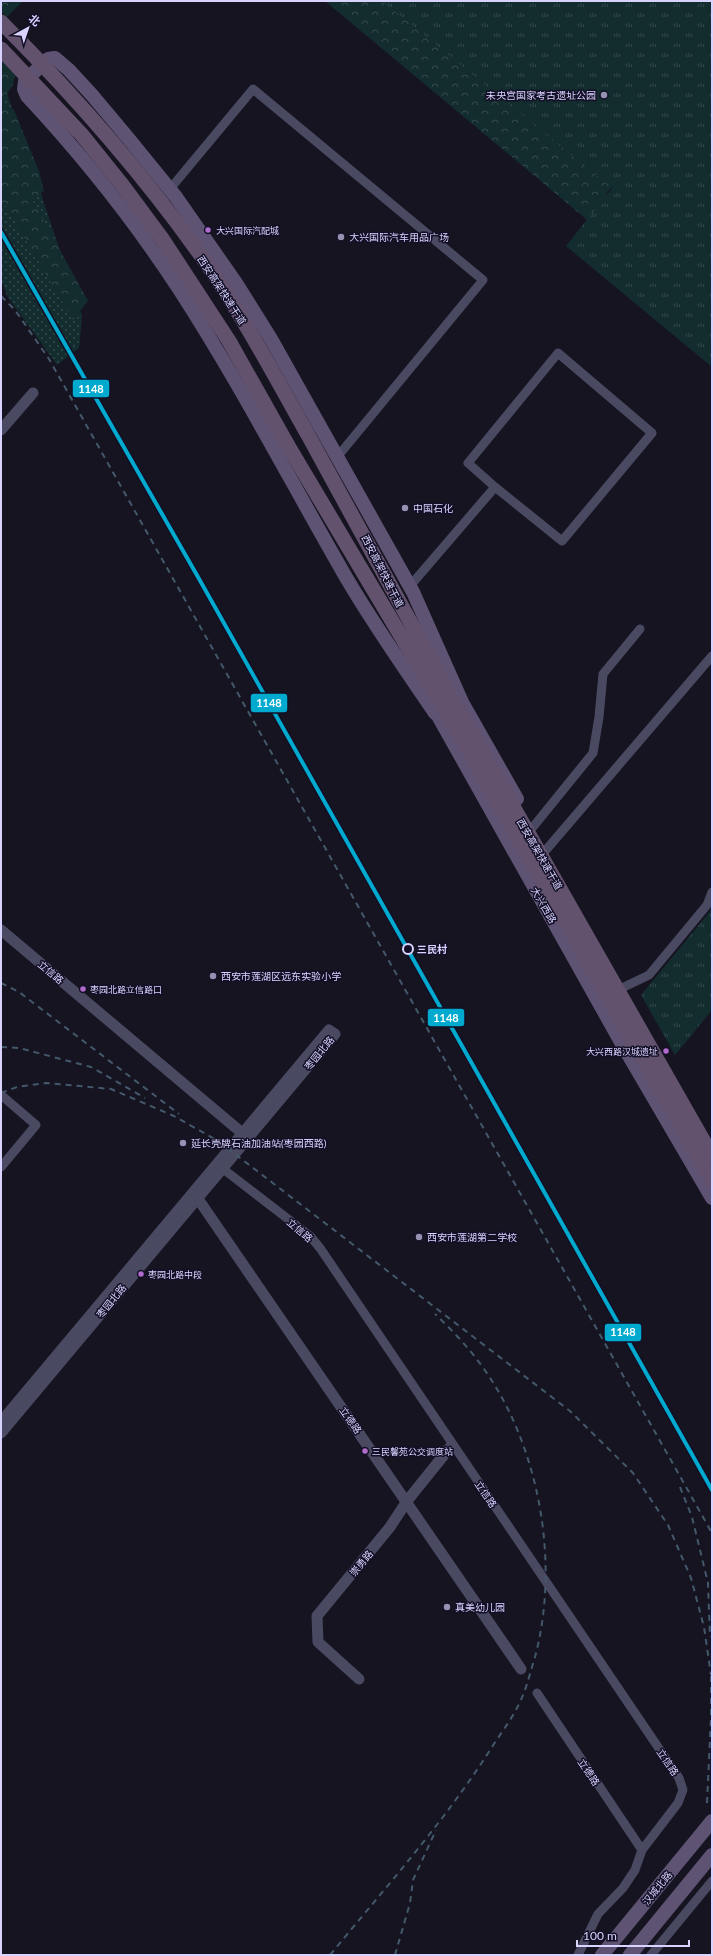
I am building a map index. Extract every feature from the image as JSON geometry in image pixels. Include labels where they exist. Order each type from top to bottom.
[{"type":"highway","name":"西安高架快速干道","points":[[1,22],[50,72],[96,123],[178,224],[207,265],[238,314],[308,433],[358,523],[460,725],[712,1180]]},
{"type":"highway","name":"西安高架快速干道","points":[[1,49],[82,135],[123,186],[163,240],[218,324],[286,444],[384,608],[460,725],[712,1156]]},
{"type":"main road","points":[[435,713],[348,580],[263,427],[215,345],[178,287],[96,174],[27,96],[24,89],[25,81],[48,59],[55,58],[92,95],[170,189],[212,246],[236,283],[338,456],[410,586],[462,702]]},
{"type":"main road","points":[[397,599],[462,702],[712,1142]]},
{"type":"main road","name":"大兴西路","points":[[384,608],[435,713],[621,1042],[712,1198]]},
{"type":"main road","name":"汉城北路","points":[[602,1955],[712,1821]]},
{"type":"main road","points":[[630,1955],[712,1855]]},
{"type":"street","points":[[170,189],[253,89],[483,280],[338,456]]},
{"type":"street","points":[[558,353],[652,433],[562,541],[495,487],[468,463],[558,353]]},
{"type":"street","points":[[1,430],[33,393]]},
{"type":"street","points":[[410,586],[495,487]]},
{"type":"street","points":[[533,827],[593,753],[599,717],[603,674],[640,629]]},
{"type":"street","points":[[546,850],[712,656]]},
{"type":"street","points":[[624,987],[649,975],[707,905],[712,892]]},
{"type":"street","name":"立信路","points":[[1,930],[246,1136]]},
{"type":"street","name":"枣园北路","points":[[1,1433],[220,1166],[335,1034],[329,1030],[246,1136]]},
{"type":"street","points":[[1,1095],[36,1125],[1,1167]]},
{"type":"street","name":"立信路","points":[[220,1166],[310,1236],[317,1244],[679,1778],[683,1790],[678,1803],[642,1850],[635,1870],[629,1880],[617,1896],[598,1914],[578,1955]]},
{"type":"street","name":"枣园北路","points":[[1,1422],[195,1196]]},
{"type":"street","name":"立德路","points":[[195,1196],[407,1501],[521,1669]]},
{"type":"street","name":"崇勇路","points":[[359,1679],[318,1642],[317,1616],[390,1527],[407,1501],[452,1445]]},
{"type":"street","name":"立德路","points":[[537,1693],[642,1850]]},
{"type":"street","points":[[651,1955],[712,1881]]},
{"type":"green space","points":[[1,1],[23,1],[7,17],[1,12]]},
{"type":"green space","points":[[325,1],[431,1],[615,183],[606,194],[622,210],[604,234]]},
{"type":"green space","name":"未央宫国家考古遗址公园","points":[[382,1],[712,1],[712,367],[566,246],[612,188]]},
{"type":"green space","points":[[1,59],[15,71],[13,85],[2,101],[14,110],[39,171],[44,191],[32,199],[88,301],[73,320],[1,198]]},
{"type":"green space","points":[[1,60],[17,74],[6,90],[82,316],[79,348],[57,365],[7,296],[1,279]]},
{"type":"green space","points":[[712,909],[712,1010],[675,1055],[641,995]]},
{"type":"railway","points":[[1,296],[15,310],[49,359],[712,1533]]},
{"type":"railway","points":[[1,983],[19,992],[179,1114]]},
{"type":"railway","points":[[1,1047],[19,1048],[91,1067],[145,1098]]},
{"type":"railway","points":[[1,1093],[17,1087],[46,1083],[111,1089],[174,1116],[218,1141],[570,1411],[633,1473],[668,1525],[691,1578],[704,1627],[711,1675]]},
{"type":"railway","points":[[330,1955],[455,1801],[509,1721],[526,1688],[535,1657],[542,1621],[545,1584],[545,1546],[540,1508],[531,1470],[519,1434],[503,1400],[484,1369],[461,1340],[435,1314]]},
{"type":"railway","points":[[680,1487],[692,1517],[708,1583],[710,1637]]},
{"type":"railway","points":[[707,1803],[711,1717],[711,1671]]},
{"type":"railway","points":[[395,1955],[410,1903],[413,1880],[436,1830]]},
{"type":"transit line","name":"1148","points":[[1,232],[198,577],[712,1490]]},
{"type":"place","name":"未央宫国家考古遗址公园","points":[[604,95]]},
{"type":"place","name":"大兴国际汽配城","points":[[208,230]]},
{"type":"place","name":"大兴国际汽车用品广场","points":[[341,237]]},
{"type":"place","name":"中国石化","points":[[405,508]]},
{"type":"place","name":"三民村","points":[[408,949]]},
{"type":"place","name":"西安市莲湖区远东实验小学","points":[[213,976]]},
{"type":"place","name":"枣园北路立信路口","points":[[83,989]]},
{"type":"place","name":"大兴西路汉城遗址","points":[[666,1051]]},
{"type":"place","name":"延长壳牌石油加油站(枣园西路)","points":[[183,1143]]},
{"type":"place","name":"西安市莲湖第二学校","points":[[419,1237]]},
{"type":"place","name":"枣园北路中段","points":[[141,1274]]},
{"type":"place","name":"三民馨苑公交调度站","points":[[365,1451]]},
{"type":"place","name":"真美幼儿园","points":[[447,1607]]}]
